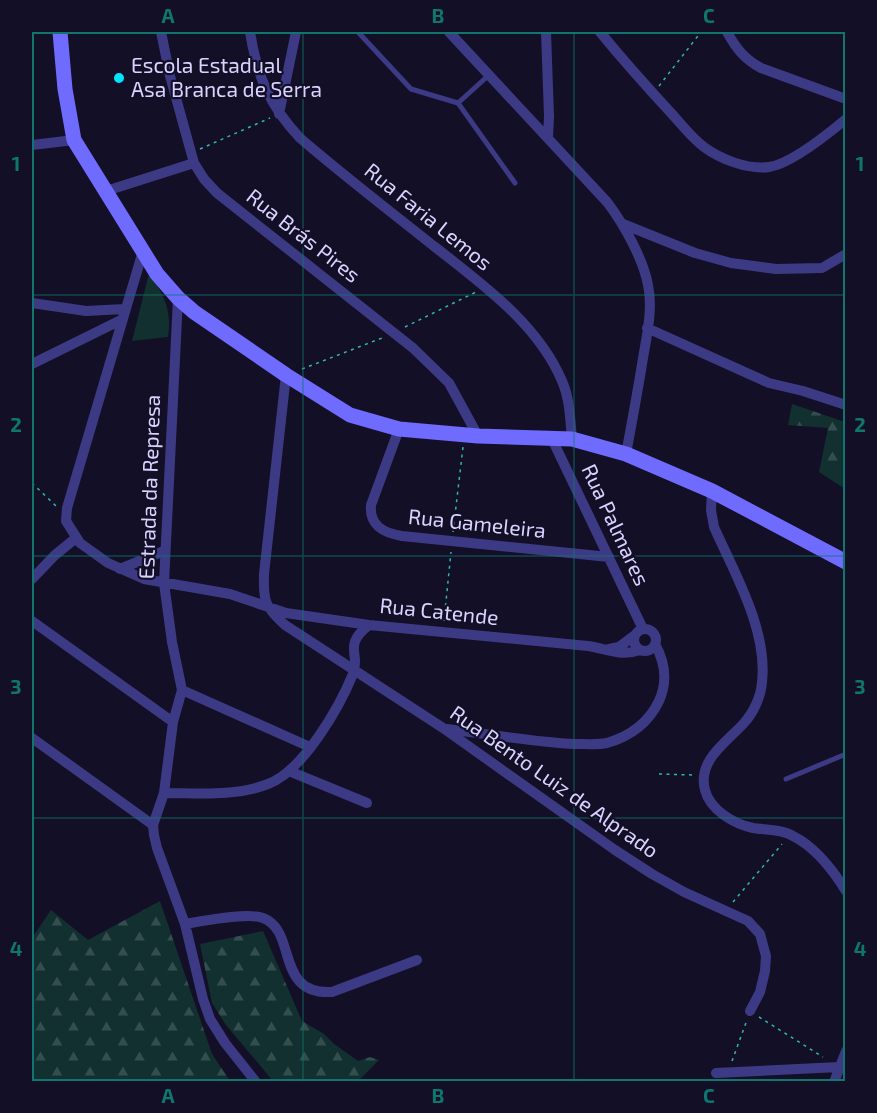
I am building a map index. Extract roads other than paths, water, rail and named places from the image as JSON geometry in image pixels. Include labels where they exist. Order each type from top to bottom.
[{"type":"main road","points":[[60,32],[65,89],[74,140],[157,274],[178,298],[211,324],[286,375],[350,415],[399,429],[478,436],[572,439],[626,454],[712,491],[846,562]]},
{"type":"street","name":"Rua Brás Pires","points":[[161,32],[170,76],[193,158],[204,179],[217,193],[413,348],[441,373],[457,394],[478,436]]},
{"type":"street","name":"Rua Faria Lemos","points":[[250,32],[257,69],[269,97],[279,114],[300,138],[460,266],[535,336],[554,363],[564,383],[568,398],[572,439]]},
{"type":"street","points":[[279,114],[296,32]]},
{"type":"street","points":[[449,32],[588,180],[623,224],[648,282],[650,298],[647,328],[626,454]]},
{"type":"street","points":[[546,32],[548,138]]},
{"type":"street","points":[[600,32],[653,94],[704,147],[720,156],[752,167],[770,167],[794,156],[846,119]]},
{"type":"street","points":[[727,32],[748,62],[846,99]]},
{"type":"street","points":[[32,145],[74,140]]},
{"type":"street","points":[[106,191],[193,158]]},
{"type":"street","points":[[623,224],[695,253],[731,263],[764,268],[822,268],[846,254]]},
{"type":"street","points":[[32,579],[55,555],[76,538],[66,521],[66,516],[122,315],[143,250]]},
{"type":"street","name":"Estrada da Represa","points":[[153,825],[164,793],[173,722],[182,690],[172,642],[164,583],[178,298]]},
{"type":"street","points":[[32,303],[122,315]]},
{"type":"street","points":[[32,364],[122,315]]},
{"type":"street","points":[[647,328],[770,383],[846,405]]},
{"type":"street","points":[[266,606],[263,593],[264,574],[286,375]]},
{"type":"street","name":"Rua Gameleira","points":[[399,429],[371,506],[370,513],[374,523],[384,531],[402,536],[609,557]]},
{"type":"street","name":"Rua Palmares","points":[[552,439],[609,557],[639,632],[634,642],[639,650]]},
{"type":"street","points":[[712,491],[711,510],[714,527],[755,622],[763,680],[757,701],[745,722],[711,758],[704,776],[705,790],[721,813],[738,824],[790,834],[806,843],[846,891]]},
{"type":"street","name":"Rua Catende","points":[[76,538],[91,552],[120,569],[144,579],[230,594],[286,613],[369,625],[609,649],[621,654],[639,650]]},
{"type":"street","points":[[120,569],[164,550]]},
{"type":"street","name":"Rua Bento Luiz de Alprado","points":[[266,606],[285,625],[443,728],[615,850],[684,892],[748,921],[760,934],[766,956],[760,992],[750,1011]]},
{"type":"street","points":[[32,621],[173,722]]},
{"type":"street","points":[[164,793],[232,793],[253,789],[281,778],[310,747],[336,709],[354,670],[353,648],[357,638],[369,625]]},
{"type":"street","points":[[609,649],[619,647],[639,632]]},
{"type":"street","name":"Rua Palmares","points":[[443,728],[558,743],[606,743],[626,736],[645,722],[655,708],[665,683],[664,665],[653,633],[639,632]]},
{"type":"street","points":[[639,650],[648,650],[655,644]]},
{"type":"street","points":[[182,690],[310,747]]},
{"type":"street","points":[[32,738],[153,825],[157,848],[185,924],[203,999],[210,1018],[255,1082]]},
{"type":"street","points":[[289,771],[367,803]]},
{"type":"street","points":[[185,924],[246,916],[261,917],[271,922],[278,931],[293,972],[309,990],[319,993],[332,992],[417,960]]},
{"type":"street","points":[[834,1082],[846,1051]]},
{"type":"street","points":[[716,1073],[839,1067]]},
{"type":"lane","points":[[358,32],[411,89],[458,103],[515,183]]},
{"type":"lane","points":[[458,103],[489,75]]},
{"type":"lane","points":[[786,779],[846,754]]},
{"type":"place","name":"Escola Estadual Asa Branca de Serra","points":[[119,78]]}]
